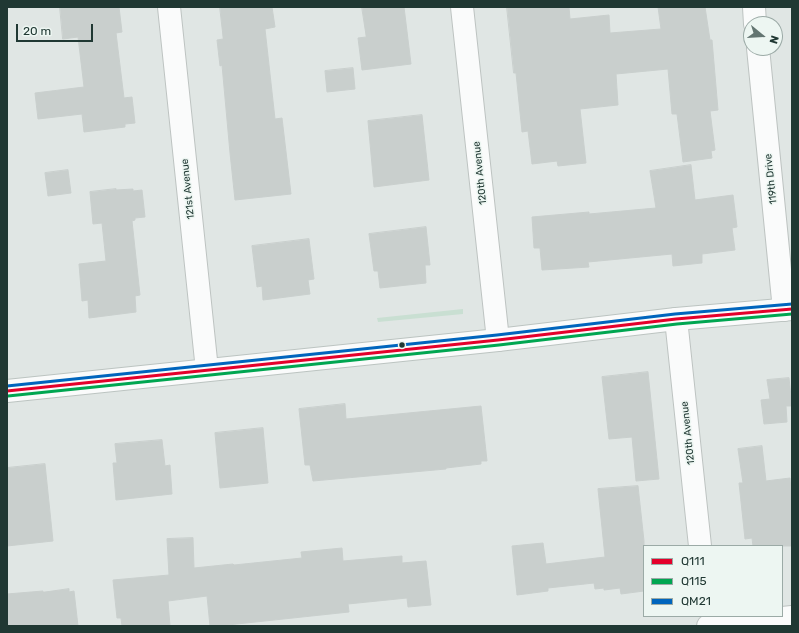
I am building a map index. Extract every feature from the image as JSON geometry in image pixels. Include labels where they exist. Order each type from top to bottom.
[{"type":"street","name":"121st Avenue","points":[[169,7],[207,370]]},
{"type":"street","name":"120th Avenue","points":[[462,7],[498,340]]},
{"type":"street","name":"119th Drive","points":[[759,56],[788,310]]},
{"type":"street","points":[[7,391],[498,340],[676,319],[788,310]]},
{"type":"street","name":"120th Avenue","points":[[676,319],[700,545]]},
{"type":"street","points":[[709,626],[792,617]]},
{"type":"green space","points":[[463,309],[463,314],[378,322],[377,318]]},
{"type":"building","points":[[60,7],[119,7],[122,32],[116,33],[124,98],[132,97],[135,123],[125,124],[125,127],[84,132],[82,114],[38,119],[35,93],[84,87],[78,37],[63,39]]},
{"type":"building","points":[[220,7],[272,7],[275,27],[265,29],[275,119],[282,118],[291,194],[235,200],[222,65],[220,66],[217,40],[223,39]]},
{"type":"building","points":[[362,7],[404,7],[411,64],[362,70],[358,38],[366,37]]},
{"type":"building","points":[[507,7],[569,7],[570,19],[609,15],[610,33],[661,29],[658,7],[705,7],[710,40],[712,40],[718,110],[710,111],[715,150],[711,151],[712,158],[683,162],[677,114],[672,114],[668,69],[616,74],[618,105],[580,109],[586,163],[558,166],[557,161],[532,164],[528,131],[522,132]]},
{"type":"building","points":[[353,68],[355,89],[327,92],[325,71]]},
{"type":"building","points":[[422,115],[429,180],[374,187],[368,121]]},
{"type":"building","points":[[691,165],[695,200],[733,195],[737,227],[732,228],[735,250],[702,254],[702,263],[673,266],[672,254],[588,262],[589,267],[542,270],[540,248],[534,248],[532,217],[656,208],[650,171]]},
{"type":"building","points":[[68,170],[71,193],[48,196],[45,173]]},
{"type":"building","points":[[133,189],[133,191],[142,190],[145,217],[135,218],[135,220],[132,221],[140,295],[135,296],[136,312],[89,318],[88,300],[82,301],[79,264],[106,261],[102,223],[93,224],[90,192]]},
{"type":"building","points":[[426,227],[430,265],[425,265],[426,283],[380,288],[378,271],[374,271],[369,234]]},
{"type":"building","points":[[309,239],[314,279],[308,280],[310,294],[263,300],[262,286],[257,287],[252,246]]},
{"type":"building","points":[[648,372],[659,479],[636,481],[632,437],[609,439],[602,377]]},
{"type":"building","points":[[789,378],[792,406],[786,406],[787,422],[764,424],[761,400],[770,399],[767,380]]},
{"type":"building","points":[[345,404],[346,419],[481,406],[487,461],[481,461],[481,464],[446,469],[313,481],[310,465],[305,465],[299,409]]},
{"type":"building","points":[[263,428],[268,483],[220,488],[215,433]]},
{"type":"building","points":[[162,440],[165,466],[170,465],[172,494],[116,500],[113,463],[117,463],[115,444]]},
{"type":"building","points":[[762,446],[766,481],[790,478],[792,502],[792,546],[753,545],[752,538],[745,539],[739,483],[743,483],[738,449]]},
{"type":"building","points":[[45,464],[53,541],[7,546],[7,468]]},
{"type":"building","points":[[638,486],[644,541],[643,591],[621,594],[620,588],[604,590],[604,588],[595,589],[594,583],[548,588],[548,591],[517,595],[512,546],[543,543],[546,564],[605,557],[598,489]]},
{"type":"building","points":[[193,538],[194,568],[302,558],[301,552],[342,548],[343,561],[402,556],[402,563],[426,561],[431,605],[408,607],[407,598],[348,604],[349,612],[210,626],[207,596],[168,601],[170,626],[122,626],[121,618],[117,618],[113,580],[169,575],[167,539]]},
{"type":"building","points":[[69,589],[69,592],[74,591],[78,626],[7,626],[7,594]]},
{"type":"transit line","name":"QM21","points":[[7,386],[497,335],[675,314],[792,304]]},
{"type":"transit line","name":"Q111","points":[[7,391],[498,340],[676,319],[792,309]]},
{"type":"transit line","name":"Q115","points":[[8,396],[499,345],[677,324],[792,314]]}]
